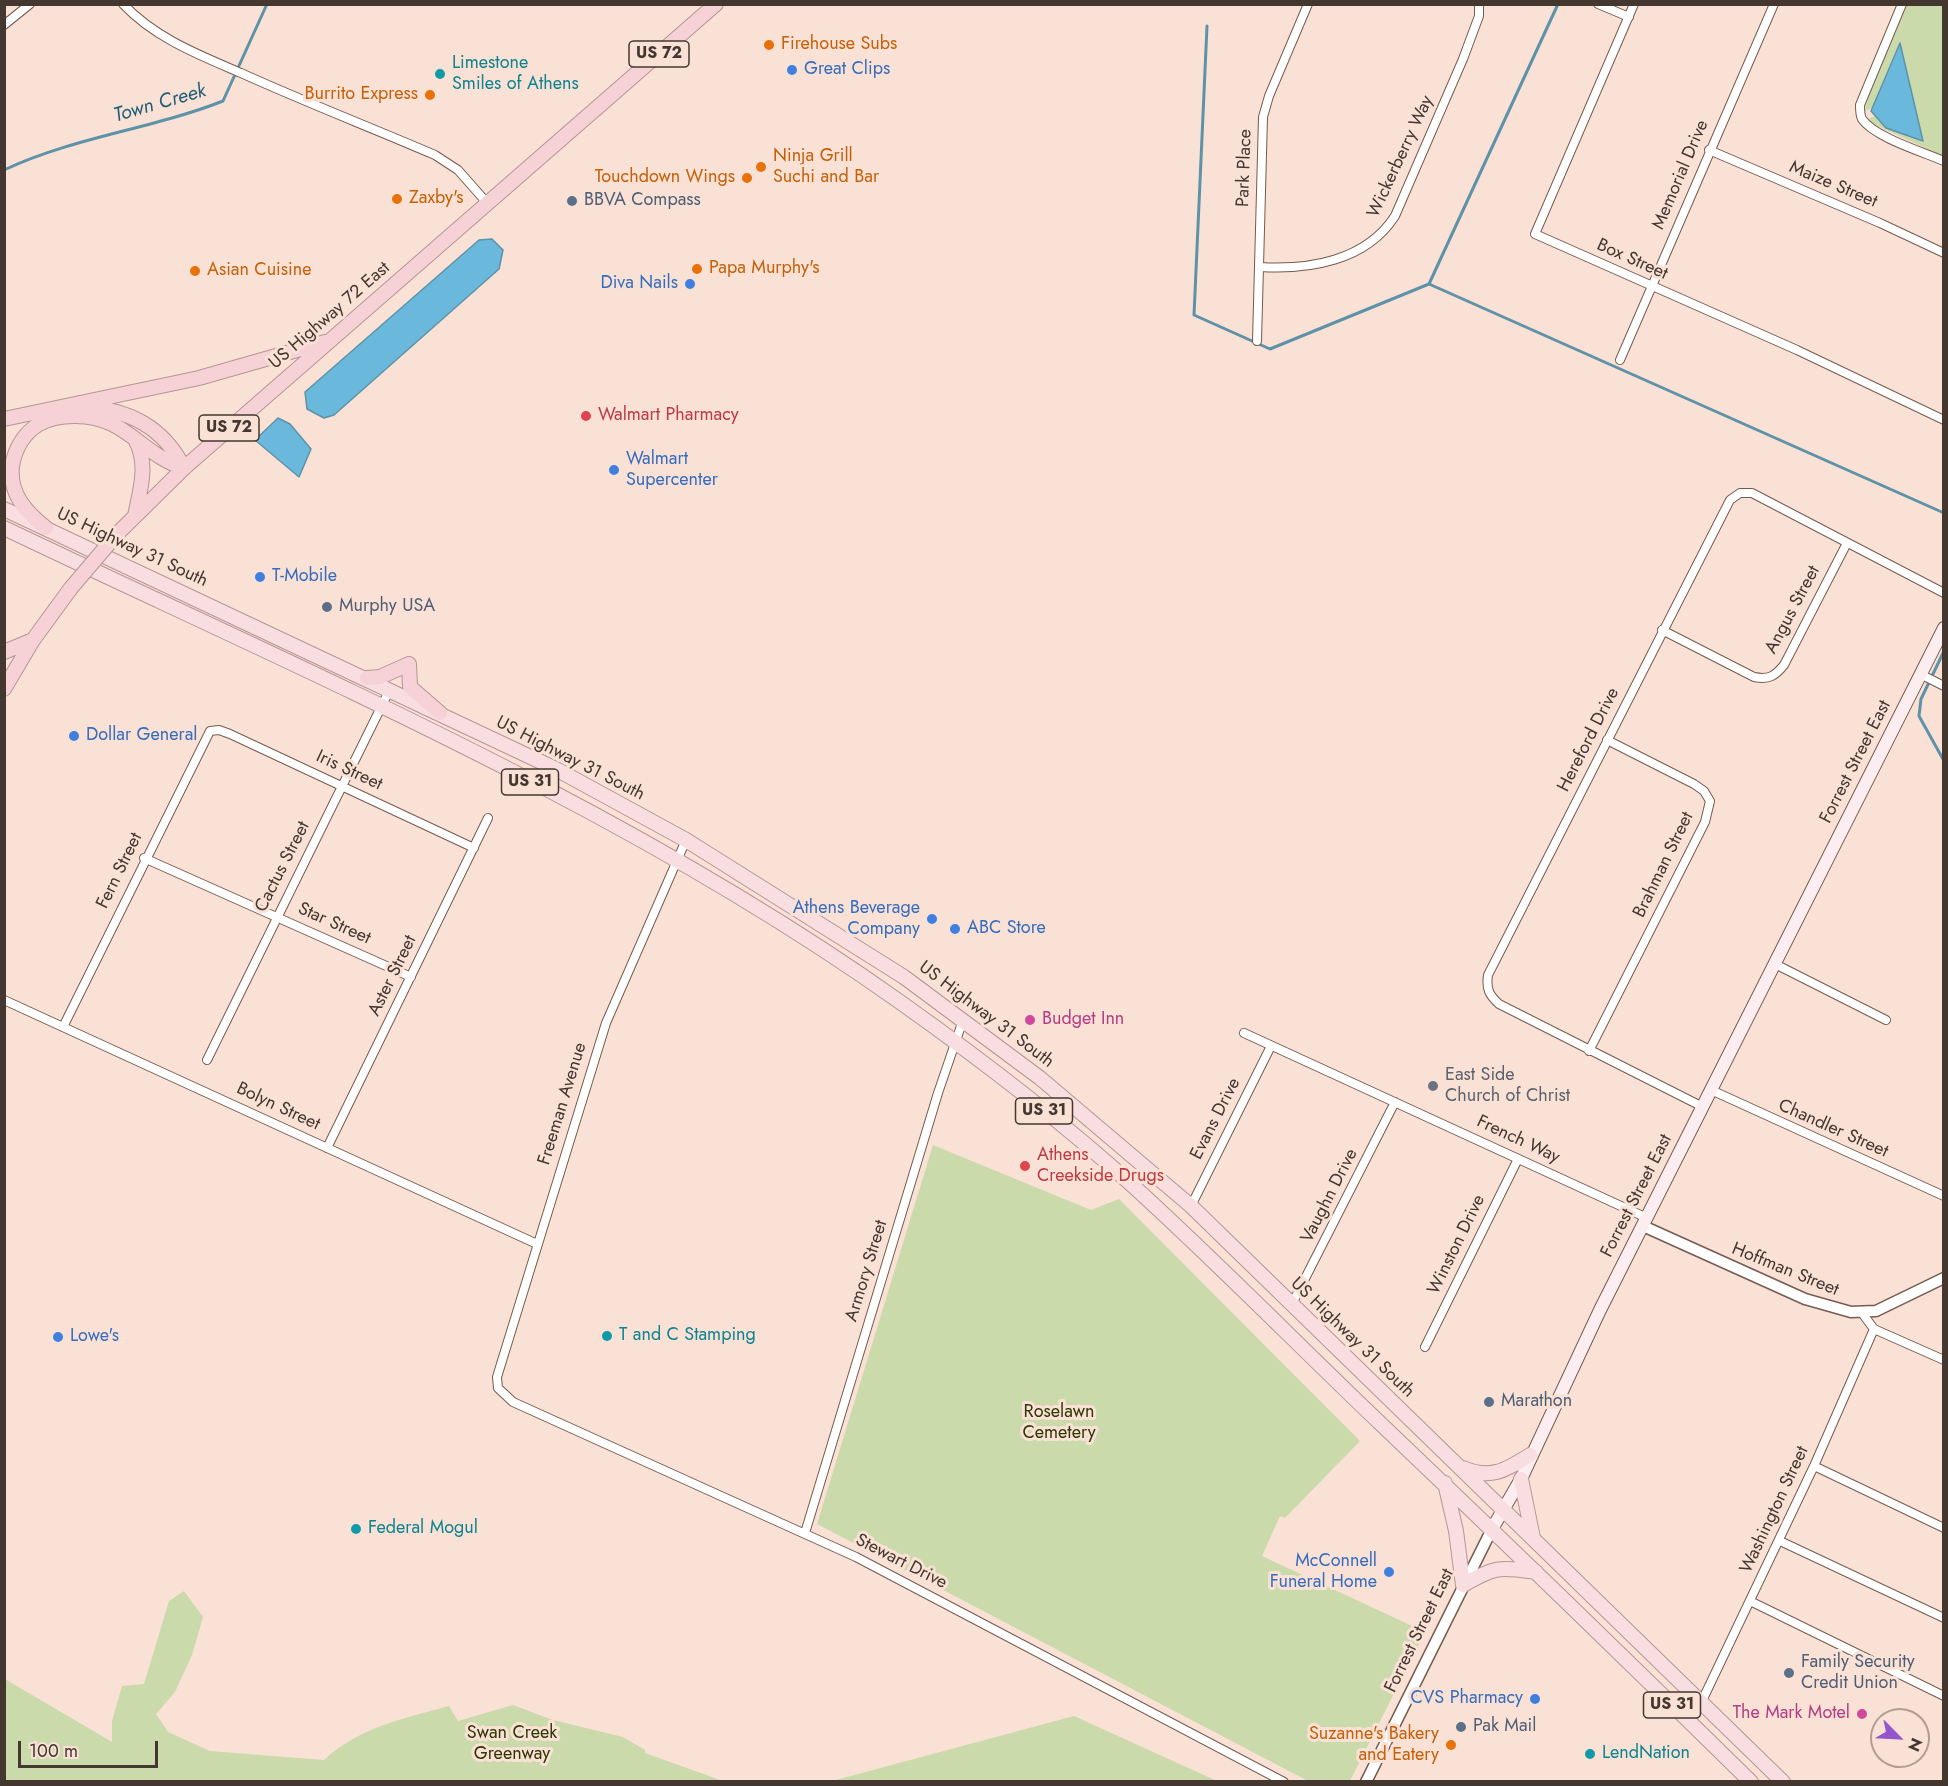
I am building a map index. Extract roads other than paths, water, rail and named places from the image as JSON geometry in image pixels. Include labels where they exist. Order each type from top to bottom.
[{"type":"highway","name":"US Highway 72 East","points":[[4,689],[33,640],[71,588],[117,534],[184,468],[716,4]]},
{"type":"highway","points":[[4,419],[233,369],[330,341]]},
{"type":"highway","points":[[69,406],[106,409],[136,418],[162,436],[184,468]]},
{"type":"highway","points":[[46,528],[26,512],[12,480],[15,454],[28,433],[48,420],[82,416],[103,419],[130,433],[165,462],[184,468]]},
{"type":"highway","points":[[130,433],[141,452],[144,467],[135,516]]},
{"type":"highway","points":[[4,652],[33,640]]},
{"type":"highway","points":[[367,678],[380,677],[409,664],[410,687],[440,713]]},
{"type":"main road","name":"US Highway 31 South","points":[[4,508],[367,678],[556,770],[686,840],[904,977],[1096,1123],[1191,1206],[1782,1782]]},
{"type":"main road","name":"US Highway 31 South","points":[[4,528],[511,772],[677,860],[881,989],[957,1043],[1065,1127],[1129,1182],[1246,1291],[1492,1528],[1751,1782]]},
{"type":"main road","name":"Forrest Street East","points":[[1492,1528],[1521,1479],[1530,1455],[1645,1222],[1944,628]]},
{"type":"main road","points":[[1459,1467],[1477,1474],[1490,1475],[1502,1472],[1530,1455]]},
{"type":"main road","points":[[1521,1479],[1534,1540]]},
{"type":"main road","points":[[1445,1483],[1456,1531],[1463,1585],[1490,1569],[1502,1567],[1536,1572]]},
{"type":"street","points":[[4,25],[30,4]]},
{"type":"street","points":[[123,4],[136,18],[158,34],[200,55],[435,155],[458,170],[488,204]]},
{"type":"street","name":"Park Place","points":[[1257,341],[1263,117],[1269,96],[1308,4]]},
{"type":"street","name":"Wickerberry Way","points":[[1260,267],[1312,267],[1364,248],[1385,231],[1395,216],[1463,59],[1479,16],[1479,4]]},
{"type":"street","points":[[1598,4],[1629,17]]},
{"type":"street","name":"Box Street","points":[[1634,4],[1535,234],[1797,350],[1944,420]]},
{"type":"street","name":"Memorial Drive","points":[[1620,360],[1774,4]]},
{"type":"street","points":[[1902,4],[1860,105],[1860,117],[1867,125],[1886,136],[1944,161]]},
{"type":"street","name":"Maize Street","points":[[1709,150],[1944,253]]},
{"type":"street","name":"Hereford Drive","points":[[1703,1107],[1499,1004],[1490,996],[1486,986],[1488,975],[1730,500],[1740,493],[1752,493],[1944,593]]},
{"type":"street","name":"Angus Street","points":[[1662,630],[1754,676],[1765,680],[1776,675],[1784,665],[1847,543]]},
{"type":"street","points":[[1920,674],[1944,686]]},
{"type":"street","name":"Cactus Street","points":[[207,1060],[276,916],[390,689]]},
{"type":"street","name":"Iris Street","points":[[210,731],[219,730],[230,734],[474,848]]},
{"type":"street","name":"Fern Street","points":[[63,1027],[144,858],[210,731]]},
{"type":"street","name":"Brahman Street","points":[[1589,1051],[1705,822],[1710,801],[1704,791],[1694,784],[1607,740]]},
{"type":"street","name":"Aster Street","points":[[327,1148],[488,818]]},
{"type":"street","name":"Freeman Avenue","points":[[498,1388],[497,1377],[606,1023],[686,840]]},
{"type":"street","name":"Star Street","points":[[144,858],[411,977]]},
{"type":"street","points":[[1775,964],[1886,1020]]},
{"type":"street","name":"Bolyn Street","points":[[4,1000],[537,1244]]},
{"type":"street","name":"Armory Street","points":[[806,1533],[938,1093],[963,1020]]},
{"type":"street","name":"French Way","points":[[1244,1033],[1518,1159],[1645,1222]]},
{"type":"street","name":"Evans Drive","points":[[1191,1206],[1271,1046]]},
{"type":"street","name":"Chandler Street","points":[[1711,1090],[1944,1196]]},
{"type":"street","name":"Vaughn Drive","points":[[1292,1304],[1395,1102]]},
{"type":"street","name":"Winston Drive","points":[[1425,1347],[1518,1159]]},
{"type":"street","name":"Hoffman Street","points":[[1645,1222],[1805,1299],[1831,1308],[1862,1313]]},
{"type":"street","points":[[1944,1278],[1876,1311],[1862,1313],[1874,1329],[1944,1360]]},
{"type":"street","name":"Washington Street","points":[[1701,1703],[1780,1541],[1874,1329]]},
{"type":"street","name":"Stewart Drive","points":[[498,1388],[513,1402],[806,1533],[1284,1782]]},
{"type":"street","points":[[1814,1466],[1944,1528]]},
{"type":"street","name":"Forrest Street East","points":[[1366,1782],[1492,1528]]},
{"type":"street","points":[[1780,1541],[1944,1618]]},
{"type":"street","points":[[1750,1601],[1944,1696]]},
{"type":"water","points":[[1900,43],[1923,141],[1886,128],[1871,111]]},
{"type":"water","points":[[492,239],[503,250],[499,269],[334,415],[324,418],[307,409],[305,392],[479,240]]},
{"type":"water","points":[[278,418],[290,424],[311,449],[299,477],[255,440]]},
{"type":"waterway","name":"Town Creek","points":[[4,170],[58,149],[169,119],[223,101],[267,4]]},
{"type":"waterway","points":[[1207,26],[1194,315],[1270,349],[1429,284],[1558,4]]},
{"type":"waterway","points":[[1429,284],[1944,513]]},
{"type":"waterway","points":[[1944,651],[1921,699],[1919,716],[1944,761]]},
{"type":"place","name":"Firehouse Subs","points":[[769,45]]},
{"type":"place","name":"Great Clips","points":[[792,70]]},
{"type":"place","name":"Limestone Smiles of Athens","points":[[440,74]]},
{"type":"place","name":"Burrito Express","points":[[430,95]]},
{"type":"place","name":"Ninja Grill Suchi and Bar","points":[[761,167]]},
{"type":"place","name":"Touchdown Wings","points":[[747,178]]},
{"type":"place","name":"Zaxby's","points":[[397,199]]},
{"type":"place","name":"BBVA Compass","points":[[572,201]]},
{"type":"place","name":"Papa Murphy's","points":[[697,269]]},
{"type":"place","name":"Asian Cuisine","points":[[195,271]]},
{"type":"place","name":"Diva Nails","points":[[690,284]]},
{"type":"place","name":"Walmart Pharmacy","points":[[586,416]]},
{"type":"place","name":"Walmart Supercenter","points":[[614,470]]},
{"type":"place","name":"T-Mobile","points":[[260,577]]},
{"type":"place","name":"Murphy USA","points":[[327,607]]},
{"type":"place","name":"Dollar General","points":[[74,736]]},
{"type":"place","name":"Athens Beverage Company","points":[[932,919]]},
{"type":"place","name":"ABC Store","points":[[955,929]]},
{"type":"place","name":"Budget Inn","points":[[1030,1020]]},
{"type":"place","name":"East Side Church of Christ","points":[[1433,1086]]},
{"type":"place","name":"Athens Creekside Drugs","points":[[1025,1166]]},
{"type":"place","name":"T and C Stamping","points":[[607,1336]]},
{"type":"place","name":"Lowe's","points":[[58,1337]]},
{"type":"place","name":"Marathon","points":[[1489,1402]]},
{"type":"place","name":"Federal Mogul","points":[[356,1529]]},
{"type":"place","name":"McConnell Funeral Home","points":[[1389,1572]]},
{"type":"place","name":"Family Security Credit Union","points":[[1789,1673]]},
{"type":"place","name":"CVS Pharmacy","points":[[1535,1699]]},
{"type":"place","name":"The Mark Motel","points":[[1862,1714]]},
{"type":"place","name":"Pak Mail","points":[[1461,1727]]},
{"type":"place","name":"Suzanne's Bakery and Eatery","points":[[1451,1745]]},
{"type":"place","name":"LendNation","points":[[1590,1754]]},
{"type":"park label","name":"Roselawn Cemetery","points":[[1059,1423]]},
{"type":"park label","name":"Swan Creek Greenway","points":[[512,1744]]}]
